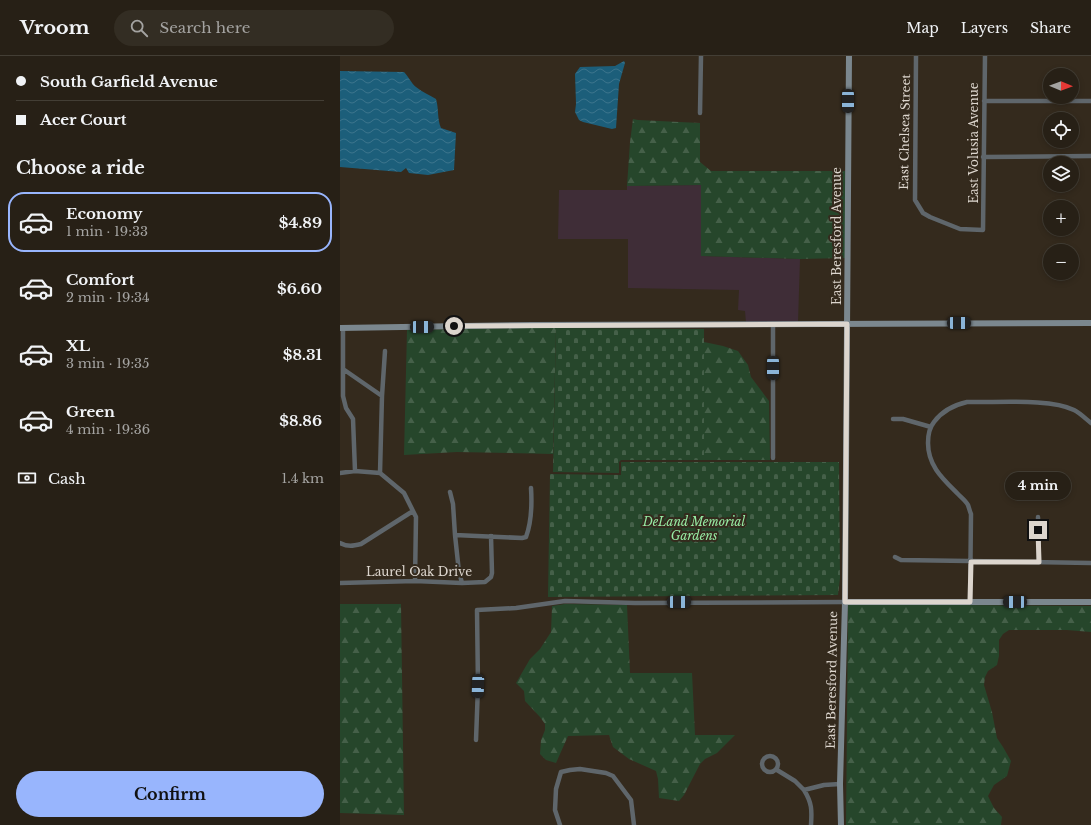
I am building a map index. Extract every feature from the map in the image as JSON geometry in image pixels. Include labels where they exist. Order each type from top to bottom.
[{"type":"street","points":[[700,113],[701,56]]},
{"type":"street","name":"East Beresford Avenue","points":[[841,825],[840,784],[845,602],[849,56]]},
{"type":"street","name":"East Chelsea Street","points":[[916,56],[914,200],[923,213],[930,217],[960,229],[983,230]]},
{"type":"street","name":"East Volusia Avenue","points":[[983,230],[985,56]]},
{"type":"street","points":[[984,101],[1091,101]]},
{"type":"street","points":[[983,157],[1091,156]]},
{"type":"street","points":[[355,471],[353,419],[346,408],[343,396],[343,369],[341,354],[342,328],[532,325],[1091,323]]},
{"type":"street","points":[[773,325],[773,458]]},
{"type":"street","points":[[380,473],[385,351]]},
{"type":"street","points":[[343,369],[382,396]]},
{"type":"street","points":[[970,602],[971,514],[968,504],[947,483],[931,463],[928,449],[928,437],[931,427],[938,416],[958,404],[967,402],[1045,403],[1060,405],[1074,410],[1091,423]]},
{"type":"street","points":[[893,419],[903,419],[931,427]]},
{"type":"street","points":[[340,473],[355,471],[380,473],[404,493],[416,516],[415,581]]},
{"type":"street","points":[[455,535],[522,538],[526,536],[529,529],[532,507],[531,488]]},
{"type":"street","points":[[450,492],[462,583]]},
{"type":"street","points":[[340,543],[345,546],[361,544],[413,511]]},
{"type":"street","points":[[1038,517],[1039,562]]},
{"type":"street","name":"Laurel Oak Drive","points":[[340,583],[415,581],[462,583],[485,582],[491,577],[492,573],[491,536]]},
{"type":"street","points":[[895,556],[900,560],[1091,563]]},
{"type":"street","points":[[476,740],[478,686],[477,610],[516,608],[565,601],[628,603],[760,601],[1091,602]]},
{"type":"street","points":[[560,825],[555,810],[556,789],[561,772],[580,769],[606,773],[613,776],[631,800],[634,825]]},
{"type":"street","points":[[777,770],[796,781],[804,790],[810,800],[812,808],[811,825]]},
{"type":"street","points":[[804,790],[824,785],[840,784]]},
{"type":"shaded area","points":[[701,185],[701,256],[800,259],[798,322],[746,323],[745,311],[738,310],[739,290],[628,288],[628,239],[558,239],[559,190],[627,190],[627,186]]},
{"type":"green space","points":[[633,119],[700,123],[700,162],[711,171],[845,171],[845,258],[800,259],[701,256],[701,185],[627,186]]},
{"type":"green space","points":[[556,328],[553,454],[457,452],[404,455],[407,330]]},
{"type":"green space","points":[[556,328],[704,329],[704,460],[621,460],[619,462],[619,473],[553,472]]},
{"type":"green space","points":[[704,342],[738,351],[748,365],[751,377],[769,401],[770,460],[704,460]]},
{"type":"green space","name":"DeLand Memorial Gardens","points":[[621,462],[839,462],[840,578],[838,595],[548,597],[550,474],[621,475]]},
{"type":"green space","points":[[340,604],[401,604],[404,815],[340,813]]},
{"type":"green space","points":[[565,604],[627,605],[630,673],[692,673],[695,735],[735,735],[717,753],[705,759],[700,764],[684,795],[679,801],[659,798],[656,771],[629,759],[613,747],[609,735],[568,736],[556,763],[546,760],[540,754],[541,740],[545,730],[545,724],[525,701],[524,691],[516,683],[530,659],[540,649],[551,632],[552,606]]},
{"type":"green space","points":[[848,604],[1091,606],[1091,632],[1067,630],[1009,630],[1003,634],[999,640],[999,656],[997,665],[988,671],[985,677],[984,685],[992,712],[997,738],[1011,761],[1007,776],[994,785],[988,796],[994,808],[1002,817],[1001,825],[846,825]]},
{"type":"water","points":[[624,61],[625,63],[619,84],[616,128],[612,129],[579,120],[575,112],[575,74],[580,67],[615,66]]},
{"type":"water","points":[[340,71],[404,72],[416,87],[436,99],[441,128],[456,133],[454,170],[428,175],[409,173],[406,168],[401,172],[340,167]]},
{"type":"route","points":[[454,326],[847,324],[845,602],[970,602],[971,562],[1039,562],[1038,530]]}]
